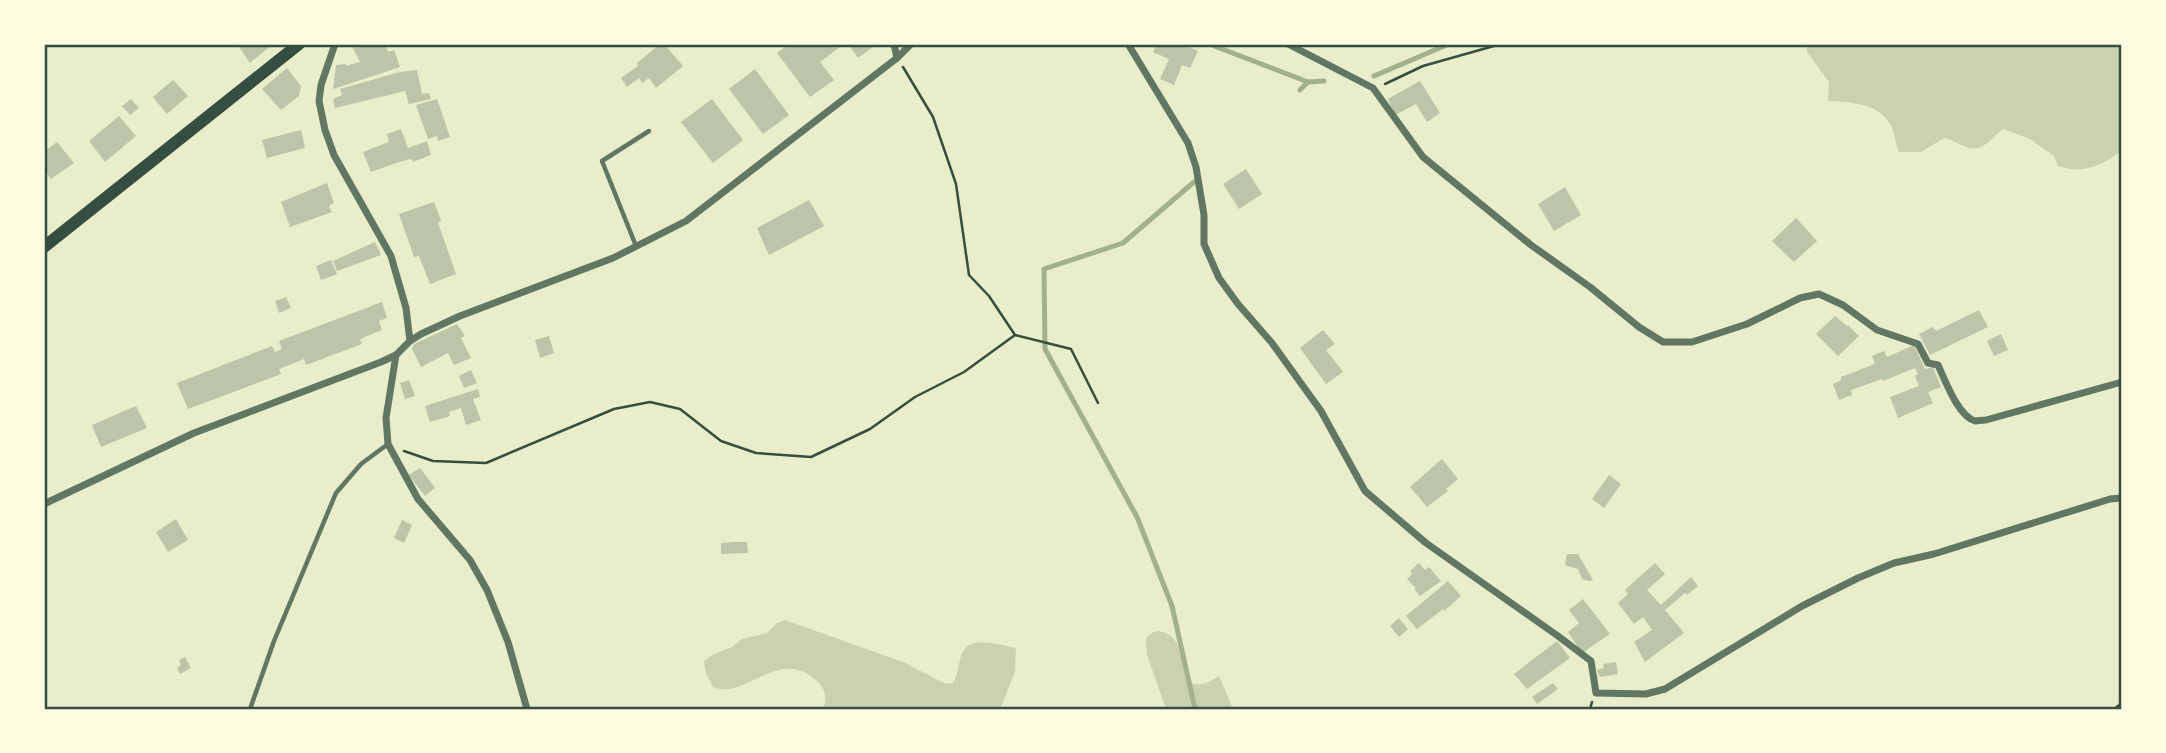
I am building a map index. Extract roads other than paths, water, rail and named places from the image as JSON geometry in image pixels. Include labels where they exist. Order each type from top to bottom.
[{"type":"main road","points":[[44,247],[299,44]]},
{"type":"street","points":[[335,44],[320,85],[319,101],[325,130],[334,155],[391,256],[406,308],[410,341]]},
{"type":"street","points":[[894,44],[897,58]]},
{"type":"street","points":[[44,504],[194,433],[396,355],[410,341],[460,316],[613,258],[686,221],[897,58],[911,44]]},
{"type":"street","points":[[1128,44],[1188,143],[1196,167],[1204,215],[1204,244],[1219,278],[1272,343],[1321,411],[1365,491],[1426,543],[1591,661],[1596,693],[1646,694],[1665,689],[1802,606],[1858,578],[1894,564],[2110,499],[2122,498]]},
{"type":"street","points":[[1288,44],[1373,88],[1423,157],[1531,245],[1662,342],[1692,342],[1747,324],[1800,298],[1819,294],[1843,305],[1877,330],[1918,344],[1928,363],[1938,365],[1963,413],[1975,421],[2122,382]]},
{"type":"street","points":[[396,355],[386,418],[388,444],[418,499],[476,570],[508,642],[527,709]]},
{"type":"lane","points":[[636,246],[602,161],[649,131]]},
{"type":"lane","points":[[250,709],[274,641],[336,493],[361,464],[388,444]]},
{"type":"waterway","points":[[1209,44],[1308,82]]},
{"type":"waterway","points":[[1374,76],[1449,44]]},
{"type":"waterway","points":[[1300,90],[1308,82],[1324,81]]},
{"type":"waterway","points":[[1194,182],[1123,243],[1044,269],[1045,349],[1137,517],[1172,606],[1195,709]]}]
